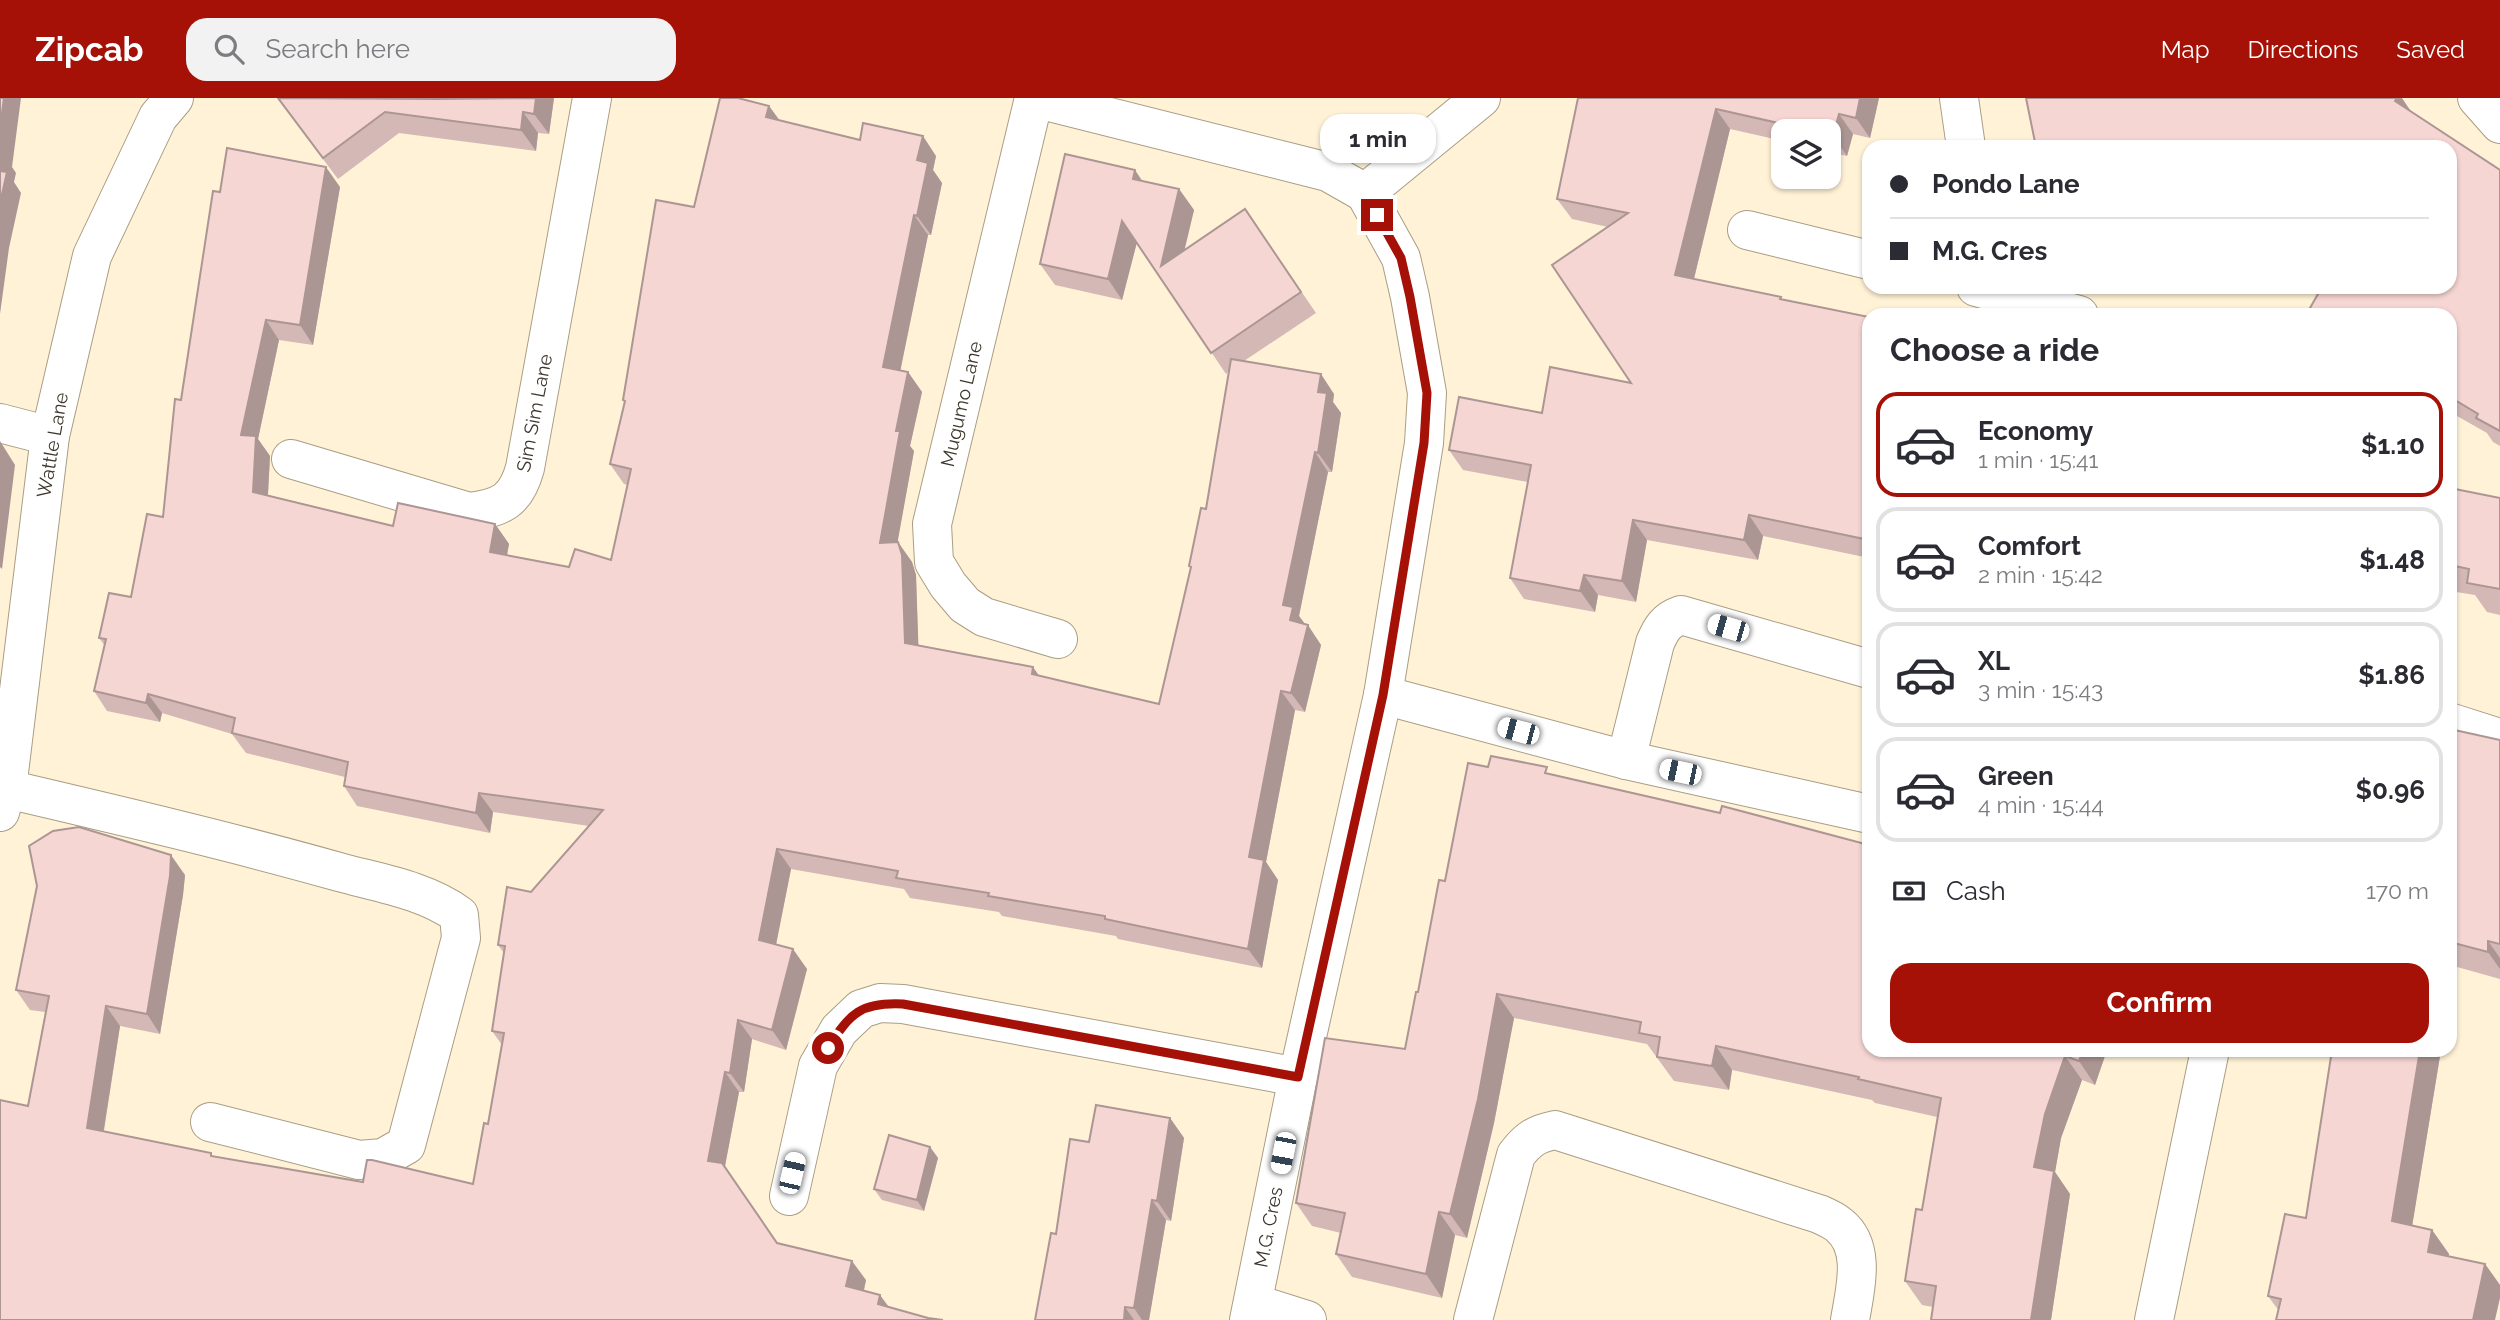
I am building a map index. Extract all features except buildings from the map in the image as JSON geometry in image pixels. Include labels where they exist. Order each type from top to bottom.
[{"type":"street","name":"Wattle Lane","points":[[3,801],[50,436],[92,256],[158,117],[174,98]]},
{"type":"street","name":"Sim Sim Lane","points":[[291,460],[469,512],[489,509],[520,488],[592,98]]},
{"type":"street","points":[[1034,98],[1328,172],[1365,193],[1481,98]]},
{"type":"street","name":"Mugumo Lane","points":[[1034,98],[932,524],[934,562],[965,605],[985,617],[1058,639]]},
{"type":"street","points":[[1959,98],[1965,140]]},
{"type":"street","points":[[2477,98],[2500,124]]},
{"type":"street","name":"M.G. Cres","points":[[1251,1312],[1298,1077],[1383,695],[1424,443],[1427,393],[1401,258],[1365,193]]},
{"type":"street","points":[[1747,229],[1862,258]]},
{"type":"street","points":[[2004,294],[2054,308]]},
{"type":"street","points":[[0,423],[50,436]]},
{"type":"street","points":[[1626,760],[1655,643],[1662,627],[1681,615],[1862,667]]},
{"type":"street","points":[[1383,695],[1626,760],[1862,812]]},
{"type":"street","points":[[3,801],[224,841],[439,901],[459,915],[461,938],[406,1145],[383,1158],[359,1160],[210,1122]]},
{"type":"street","points":[[789,1196],[818,1066],[839,1030],[861,1009],[880,1003],[903,1004],[1298,1077]]},
{"type":"street","points":[[2154,1320],[2209,1057]]},
{"type":"street","points":[[1472,1320],[1516,1155],[1528,1139],[1539,1133],[1555,1130],[1819,1214],[1839,1224],[1850,1236],[1858,1273],[1850,1320]]},
{"type":"street","points":[[1251,1312],[1307,1320]]},
{"type":"lane","points":[[2457,718],[2500,732]]},
{"type":"route","points":[[828,1048],[839,1030],[861,1009],[880,1003],[903,1004],[1298,1077],[1383,695],[1424,443],[1427,393],[1410,297],[1401,258],[1377,215]]}]
